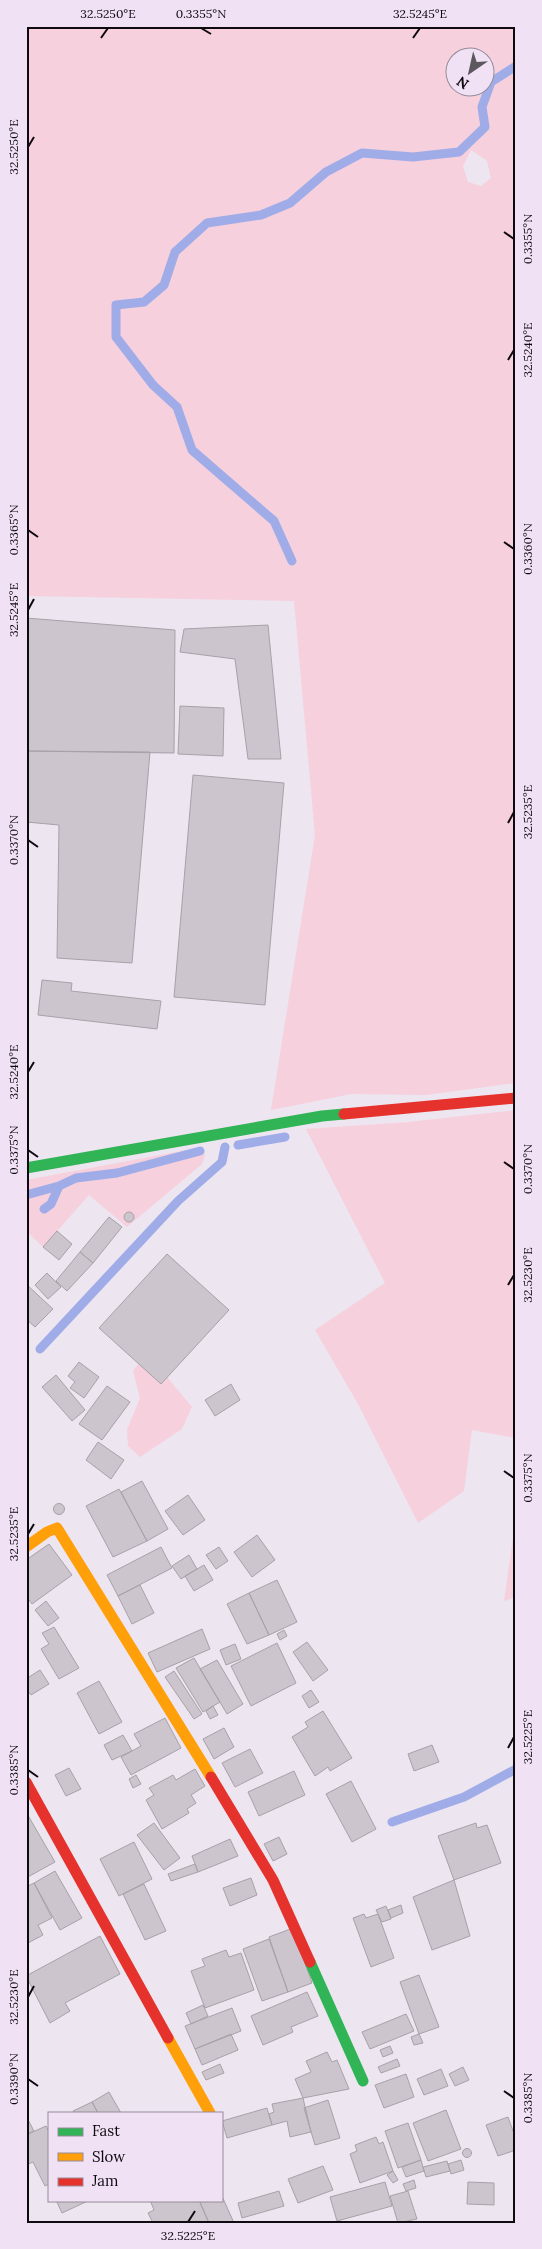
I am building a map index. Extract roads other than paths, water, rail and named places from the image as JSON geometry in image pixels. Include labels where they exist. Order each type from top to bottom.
[{"type":"street","points":[[26,1168],[322,1116],[516,1098]]},
{"type":"street","points":[[26,1546],[47,1532],[57,1528],[194,1748],[273,1880],[363,2081]]},
{"type":"street","points":[[26,1782],[209,2112]]},
{"type":"waterway","points":[[292,561],[274,521],[192,450],[177,407],[153,385],[116,337],[116,305],[144,302],[164,285],[175,252],[207,223],[261,215],[290,203],[326,172],[362,153],[413,157],[459,152],[485,127],[482,107],[491,82],[516,66]]},
{"type":"waterway","points":[[238,1145],[285,1137]]},
{"type":"waterway","points":[[40,1349],[178,1201],[222,1162],[225,1147]]},
{"type":"waterway","points":[[44,1209],[51,1204],[59,1186],[76,1178],[117,1173],[200,1151]]},
{"type":"waterway","points":[[26,1195],[59,1186]]},
{"type":"waterway","points":[[392,1822],[464,1797],[516,1769]]}]
